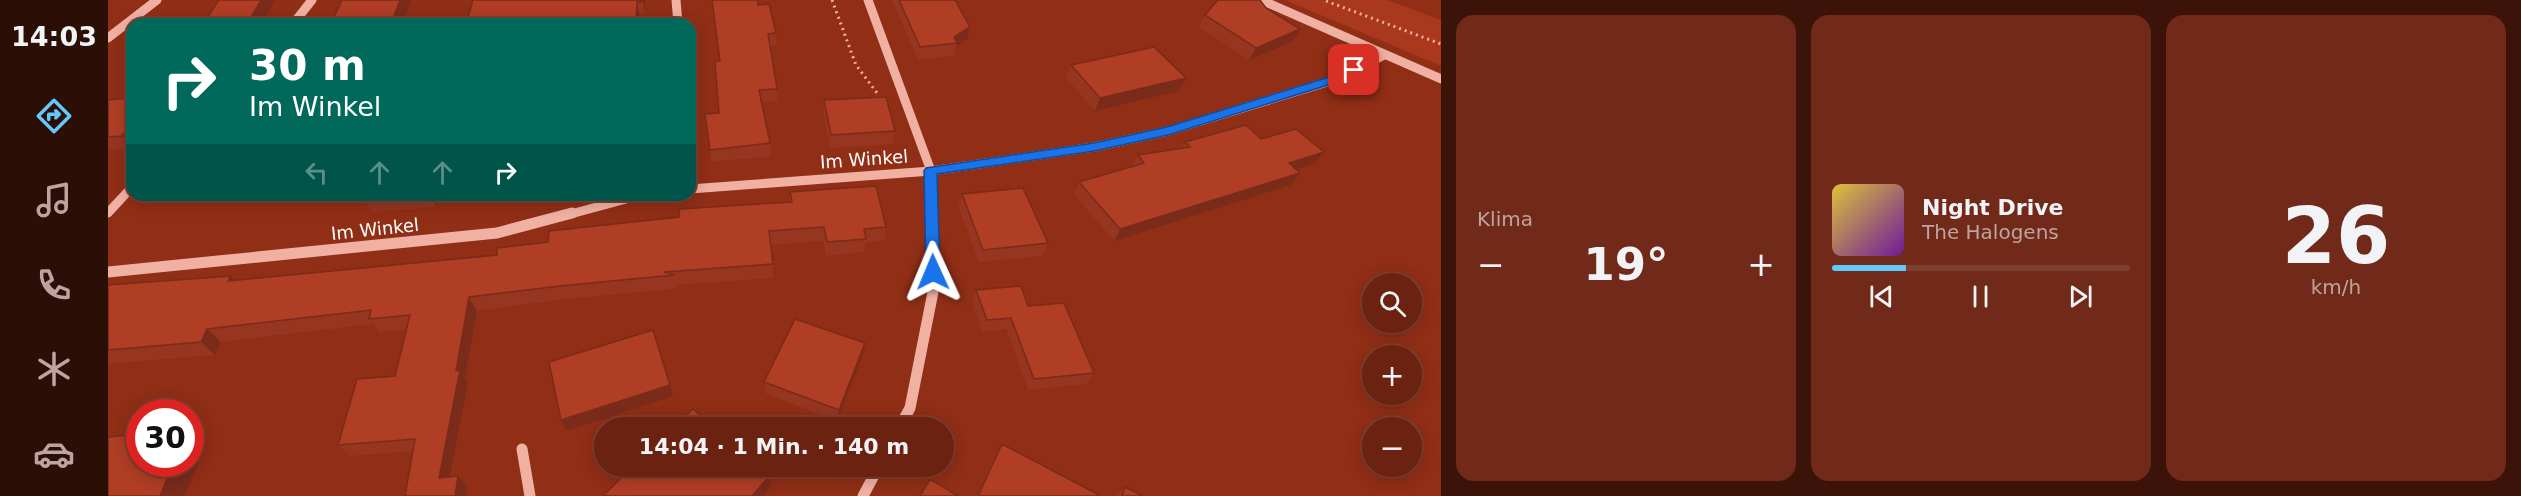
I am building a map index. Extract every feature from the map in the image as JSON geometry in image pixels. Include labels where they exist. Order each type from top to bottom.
[{"type":"street","points":[[134,18],[157,0]]},
{"type":"street","points":[[298,18],[312,0]]},
{"type":"street","points":[[676,0],[678,18]]},
{"type":"street","points":[[868,0],[931,171],[933,292],[910,408],[905,417]]},
{"type":"street","points":[[1261,0],[1441,79]]},
{"type":"street","points":[[108,38],[126,24]]},
{"type":"street","name":"Im Winkel","points":[[696,189],[931,171],[1094,147],[1168,131],[1340,78],[1384,55]]},
{"type":"street","points":[[108,213],[126,194]]},
{"type":"street","name":"Im Winkel","points":[[108,272],[497,233],[617,201]]},
{"type":"street","points":[[522,449],[531,496]]},
{"type":"street","points":[[863,496],[873,477]]},
{"type":"path","points":[[832,0],[856,65],[878,95]]},
{"type":"path","points":[[1323,0],[1441,44]]},
{"type":"shaded area","points":[[1285,0],[1387,0],[1441,20],[1441,66]]},
{"type":"building","points":[[219,0],[261,0],[250,18],[207,18]]},
{"type":"building","points":[[342,0],[400,0],[393,18],[334,18]]},
{"type":"building","points":[[473,0],[643,0],[637,2],[636,18],[468,18]]},
{"type":"building","points":[[712,0],[758,0],[758,5],[769,4],[776,33],[768,34],[777,89],[759,90],[770,143],[710,150],[705,114],[719,113],[715,62],[720,61]]},
{"type":"building","points":[[899,0],[955,0],[970,27],[954,37],[957,43],[920,47]]},
{"type":"building","points":[[1218,0],[1260,0],[1266,8],[1300,29],[1256,48],[1205,15]]},
{"type":"building","points":[[1154,47],[1186,78],[1100,98],[1071,65]]},
{"type":"building","points":[[886,97],[895,131],[831,135],[824,100]]},
{"type":"building","points":[[126,98],[126,130],[122,136],[108,137],[108,100]]},
{"type":"building","points":[[1246,125],[1261,139],[1296,129],[1324,152],[1289,163],[1300,173],[1120,229],[1079,182],[1144,163],[1138,155],[1190,147],[1185,142]]},
{"type":"building","points":[[876,186],[886,227],[864,229],[866,239],[827,242],[824,227],[769,231],[773,264],[664,272],[674,275],[469,297],[456,371],[460,370],[439,478],[458,476],[455,496],[405,496],[415,439],[338,445],[357,379],[395,376],[410,315],[369,319],[371,310],[207,329],[201,342],[108,350],[108,285],[231,276],[228,281],[497,255],[497,248],[548,242],[549,231],[679,217],[679,209],[792,202],[790,192]]},
{"type":"building","points":[[1023,188],[1048,243],[983,250],[962,194]]},
{"type":"building","points":[[1021,286],[1028,306],[1064,303],[1094,373],[1034,379],[1011,318],[987,320],[976,290]]},
{"type":"building","points":[[795,319],[865,343],[839,410],[764,382]]},
{"type":"building","points":[[653,330],[670,385],[561,420],[549,362]]},
{"type":"building","points":[[693,409],[702,417],[685,417]]},
{"type":"building","points":[[126,435],[126,477],[168,477],[160,496],[108,496],[108,437]]},
{"type":"building","points":[[1002,444],[1101,496],[978,496]]},
{"type":"building","points":[[622,477],[768,477],[752,496],[603,496]]},
{"type":"building","points":[[930,479],[958,496],[920,496]]},
{"type":"building","points":[[1125,487],[1143,496],[1122,496]]},
{"type":"route","points":[[933,272],[931,171],[1094,147],[1168,131],[1340,78],[1354,70]]}]
